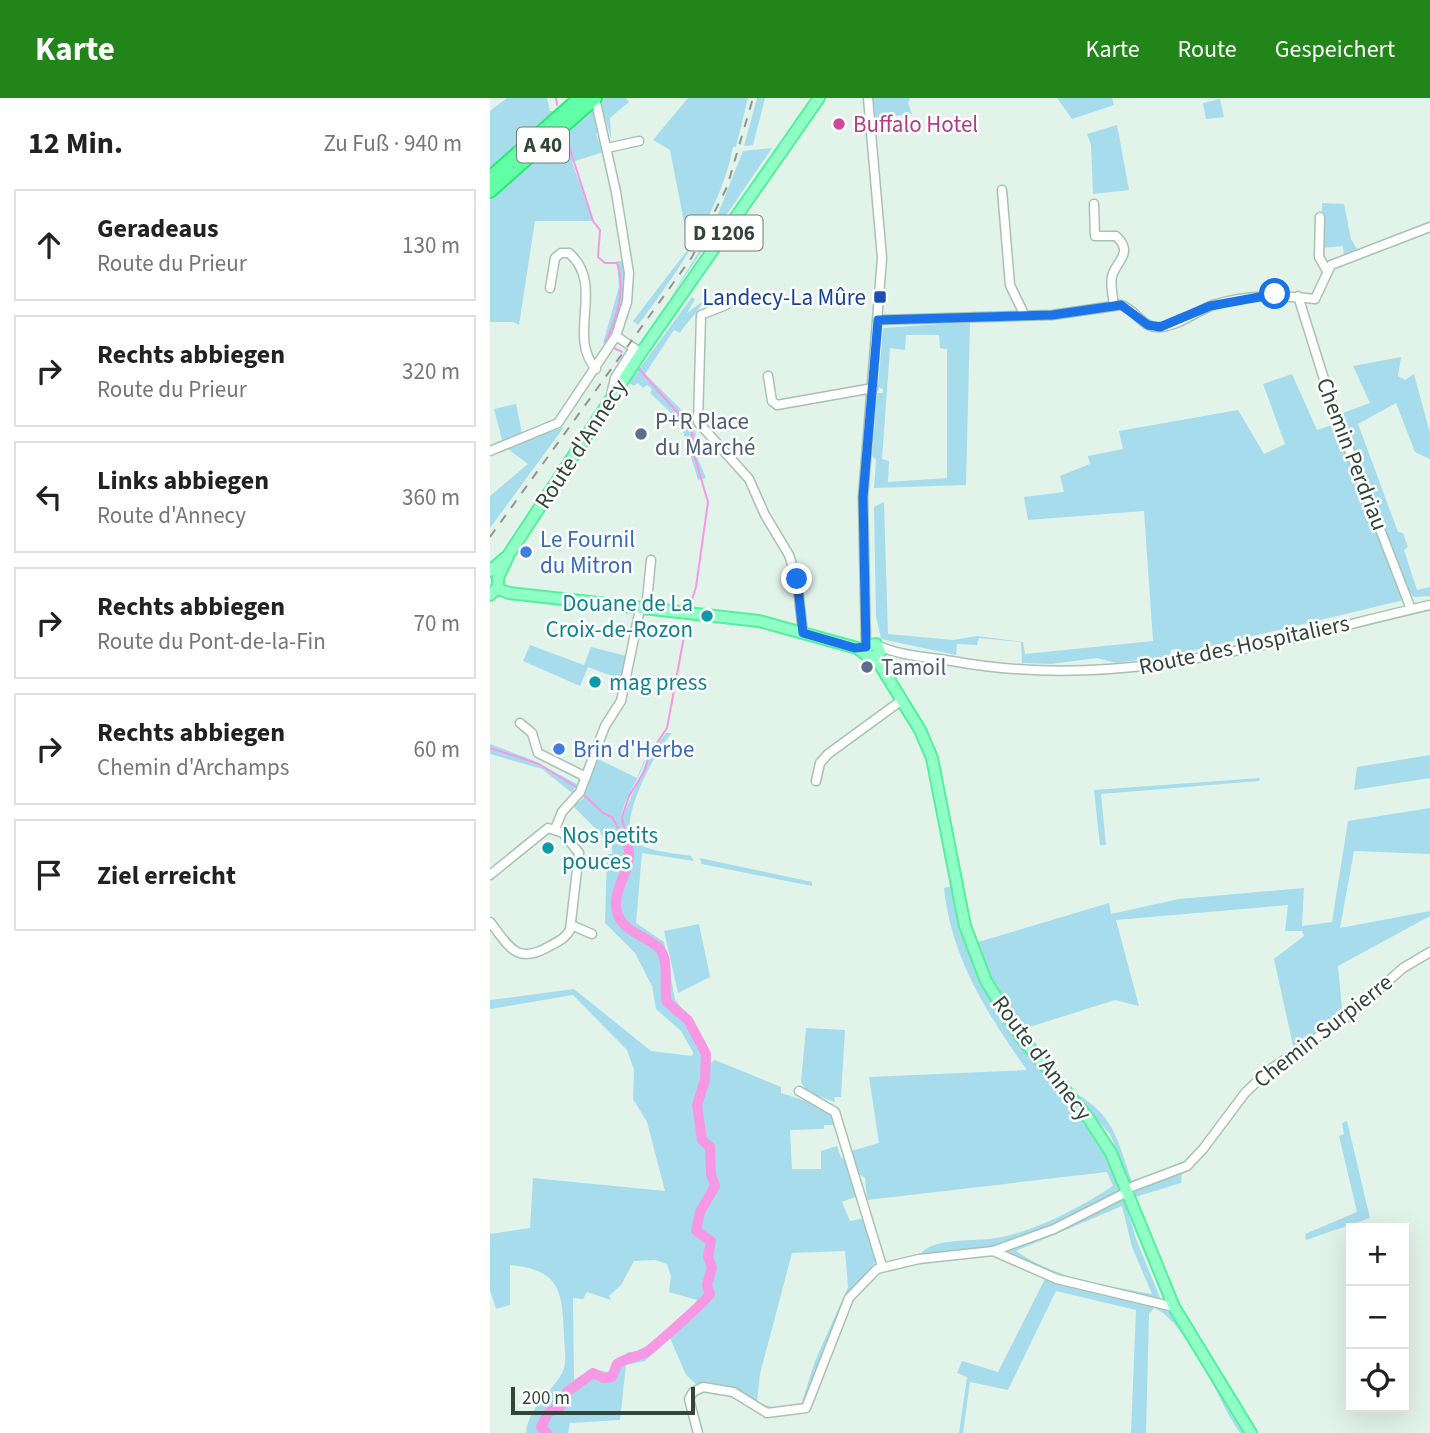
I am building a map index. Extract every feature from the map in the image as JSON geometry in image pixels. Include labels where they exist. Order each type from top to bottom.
[{"type":"highway","name":"A 40","points":[[490,178],[580,98]]},
{"type":"highway","name":"A 40","points":[[490,191],[595,98]]},
{"type":"main road","name":"D 1206","points":[[637,350],[819,98]]},
{"type":"main road","name":"Route d'Annecy","points":[[492,585],[509,554],[630,369],[637,350]]},
{"type":"main road","points":[[492,585],[509,593],[759,621],[874,651]]},
{"type":"main road","name":"Route d'Annecy","points":[[874,651],[932,758],[965,926],[976,959],[1011,1024],[1098,1132],[1127,1190],[1174,1307],[1251,1433]]},
{"type":"street","points":[[490,451],[558,423],[616,336],[630,284],[607,148],[595,98]]},
{"type":"street","name":"Route d'Annecy","points":[[868,98],[881,258],[863,505],[868,631],[874,651]]},
{"type":"street","points":[[607,148],[639,141]]},
{"type":"street","points":[[1002,190],[1010,285],[1024,314]]},
{"type":"street","points":[[1094,204],[1095,236],[1116,236],[1125,251],[1125,258],[1112,278],[1114,305]]},
{"type":"street","points":[[1320,217],[1319,257],[1326,271]]},
{"type":"street","points":[[878,320],[1068,314],[1124,305],[1148,325],[1157,327],[1220,303],[1275,294],[1317,298],[1326,271],[1336,263],[1430,228]]},
{"type":"street","points":[[550,288],[555,258],[561,253],[569,253],[576,261],[586,289],[582,342],[588,359],[596,369]]},
{"type":"street","name":"Chemin Perdriau","points":[[1298,296],[1333,408],[1411,609]]},
{"type":"street","points":[[726,305],[701,315],[698,422],[749,479],[765,515],[789,555],[797,579],[803,633]]},
{"type":"street","points":[[609,401],[613,381],[637,350],[616,336]]},
{"type":"street","points":[[768,376],[772,401],[777,405],[873,388]]},
{"type":"street","points":[[555,829],[560,815],[578,795],[605,726],[621,701],[643,609],[651,560]]},
{"type":"street","name":"Route des Hospitaliers","points":[[874,651],[1014,671],[1119,670],[1195,659],[1430,605]]},
{"type":"street","points":[[816,780],[818,765],[824,757],[902,700]]},
{"type":"street","points":[[520,723],[532,733],[538,753],[586,777]]},
{"type":"street","points":[[490,875],[543,830],[555,829],[565,834],[579,853],[571,925],[564,938],[531,956],[513,950],[490,922]]},
{"type":"street","points":[[571,925],[592,934]]},
{"type":"street","name":"Chemin Surpierre","points":[[993,1251],[1054,1229],[1127,1190],[1187,1166],[1203,1150],[1245,1093],[1268,1071],[1350,1015],[1403,968],[1430,952]]},
{"type":"street","points":[[799,1091],[835,1112],[882,1266]]},
{"type":"street","points":[[698,1433],[689,1399],[693,1392],[703,1387],[733,1392],[767,1413],[806,1408],[849,1298],[882,1266],[950,1254],[993,1251],[1056,1279],[1174,1307]]},
{"type":"shaded area","points":[[507,98],[547,98],[550,111],[556,111],[490,170],[490,111]]},
{"type":"shaded area","points":[[604,98],[626,98],[629,102],[610,118],[611,138],[600,101]]},
{"type":"shaded area","points":[[688,98],[748,98],[736,147],[733,147],[727,171],[708,218],[682,263],[638,325],[633,321],[689,248],[670,150],[653,140]]},
{"type":"shaded area","points":[[757,98],[765,98],[753,145],[744,146]]},
{"type":"shaded area","points":[[873,98],[910,98],[908,103],[912,114],[875,118]]},
{"type":"shaded area","points":[[1057,98],[1112,98],[1114,105],[1072,119]]},
{"type":"shaded area","points":[[1220,99],[1224,117],[1206,119],[1203,103]]},
{"type":"shaded area","points":[[594,107],[600,129],[596,134],[603,152],[572,162],[593,221],[535,221],[519,325],[513,322],[490,322],[490,200]]},
{"type":"shaded area","points":[[1117,125],[1129,190],[1093,194],[1091,145],[1087,134]]},
{"type":"shaded area","points":[[772,148],[670,298],[710,234],[743,151]]},
{"type":"shaded area","points":[[1322,203],[1344,204],[1351,239],[1358,251],[1344,256],[1343,246],[1322,248]]},
{"type":"shaded area","points":[[617,261],[624,261],[624,294],[616,325],[606,345],[603,343],[619,287]]},
{"type":"shaded area","points":[[692,297],[695,299],[687,313],[703,301],[701,305],[680,333],[674,330],[645,374],[691,419],[696,434],[693,447],[706,478],[698,480],[680,421],[650,393],[652,389],[647,385],[643,388],[638,383],[634,386],[629,383]]},
{"type":"shaded area","points":[[970,322],[966,485],[874,488],[876,460],[872,456],[877,393],[883,393],[883,389],[878,387],[883,328]],"holes":[[[906,335],[939,335],[940,348],[947,349],[947,478],[888,482],[889,461],[882,459],[890,348],[905,350]]]},
{"type":"shaded area","points":[[1401,357],[1398,376],[1405,380],[1414,374],[1430,433],[1430,459],[1415,452],[1396,403],[1358,424],[1398,532],[1403,533],[1408,547],[1404,550],[1417,590],[1430,587],[1430,596],[1414,597],[1408,590],[1340,414],[1370,403],[1353,366]]},
{"type":"shaded area","points":[[1292,374],[1317,430],[1335,424],[1404,600],[1178,654],[1176,649],[1171,650],[1170,656],[1116,663],[1097,658],[1051,664],[1022,663],[1021,642],[979,638],[977,645],[957,644],[956,655],[881,639],[876,616],[874,507],[884,502],[888,634],[953,640],[977,636],[1023,642],[1025,654],[1153,641],[1144,511],[1028,520],[1024,497],[1064,492],[1060,476],[1090,464],[1088,456],[1123,449],[1119,431],[1238,410],[1264,454],[1285,444],[1263,384]]},
{"type":"shaded area","points":[[516,404],[522,433],[502,440],[494,409]]},
{"type":"shaded area","points":[[564,427],[490,528],[490,496],[528,464],[504,446]]},
{"type":"shaded area","points":[[530,645],[584,665],[591,647],[627,656],[622,680],[588,667],[580,686],[523,661]]},
{"type":"shaded area","points":[[666,733],[672,733],[648,769],[634,802],[630,831],[634,840],[645,847],[691,856],[694,861],[642,853],[636,923],[664,942],[675,999],[706,1043],[710,1063],[715,1060],[781,1087],[781,1093],[830,1109],[835,1125],[824,1125],[824,1129],[790,1130],[792,1169],[821,1169],[821,1151],[837,1146],[841,1158],[845,1157],[858,1196],[842,1202],[850,1221],[866,1218],[877,1260],[843,1303],[812,1379],[805,1405],[768,1411],[727,1386],[696,1384],[686,1375],[670,1338],[645,1361],[626,1365],[620,1420],[570,1423],[568,1433],[526,1433],[531,1415],[564,1369],[562,1306],[555,1285],[549,1277],[527,1268],[510,1265],[510,1305],[496,1309],[490,1290],[490,1234],[530,1228],[533,1178],[665,1191],[647,1122],[633,1099],[634,1070],[627,1050],[573,995],[490,1009],[490,1000],[574,989],[651,1051],[692,1056],[693,1052],[681,1031],[656,1009],[652,986],[635,953],[605,923],[607,854],[612,854],[612,845],[573,806],[583,799],[598,759],[637,778],[647,754],[641,771],[625,804],[621,820],[649,756]],"holes":[[[845,1251],[848,1287],[815,1361],[801,1405],[773,1407],[762,1404],[757,1401],[760,1374],[792,1253]],[[655,1260],[667,1264],[671,1276],[669,1292],[697,1300],[694,1305],[648,1348],[641,1352],[628,1352],[608,1372],[592,1369],[574,1380],[573,1298],[583,1299],[587,1292],[611,1300],[609,1296],[621,1285],[634,1261]]]},
{"type":"shaded area","points":[[490,744],[532,760],[577,784],[572,793],[542,769],[490,754]]},
{"type":"shaded area","points":[[1430,755],[1430,778],[1354,790],[1357,767]]},
{"type":"shaded area","points":[[1260,778],[1259,781],[1101,794],[1106,845],[1100,845],[1094,790]]},
{"type":"shaded area","points":[[1430,808],[1430,854],[1354,851],[1340,928],[1430,911],[1430,916],[1338,966],[1343,1018],[1294,1050],[1274,959],[1304,936],[1302,931],[1285,931],[1288,905],[1116,920],[1139,1006],[1115,1000],[1020,1030],[989,976],[975,943],[1109,903],[1111,914],[1179,899],[1304,888],[1302,926],[1332,922],[1348,821]]},
{"type":"shaded area","points":[[700,858],[812,882],[812,886],[702,864]]},
{"type":"shaded area","points":[[952,886],[962,936],[992,1000],[1017,1040],[1097,1140],[1111,1163],[1122,1191],[1063,1223],[1003,1247],[919,1256],[924,1250],[941,1243],[990,1239],[1022,1232],[1070,1211],[1113,1186],[1107,1172],[867,1200],[865,1178],[859,1174],[851,1151],[879,1143],[869,1077],[1027,1070],[985,1006],[963,961],[954,938],[944,888]]},
{"type":"shaded area","points":[[699,924],[710,977],[678,993],[664,931]]},
{"type":"shaded area","points":[[806,1028],[845,1030],[841,1097],[834,1097],[835,1102],[807,1092],[801,1082]]},
{"type":"shaded area","points":[[1071,1091],[1097,1108],[1105,1118],[1117,1140],[1132,1182],[1129,1183],[1110,1134]]},
{"type":"shaded area","points":[[1347,1121],[1370,1218],[1346,1223],[1346,1226],[1306,1240],[1305,1234],[1357,1212],[1339,1136],[1344,1134],[1342,1123]]},
{"type":"shaded area","points":[[1182,1173],[1181,1183],[1135,1197],[1135,1188]]},
{"type":"shaded area","points":[[1124,1198],[1136,1239],[1161,1300],[1074,1283],[1001,1251]],"holes":[[[1122,1206],[1132,1247],[1152,1294],[1064,1275],[1031,1261],[1016,1251]]]},
{"type":"shaded area","points":[[1045,1279],[1161,1307],[1170,1313],[1186,1340],[1165,1315],[1154,1308],[1149,1314],[1146,1433],[1131,1433],[1136,1310],[1056,1291],[1008,1390],[970,1382],[963,1433],[959,1433],[967,1377],[957,1373],[962,1361],[998,1372]]},
{"type":"shaded area","points":[[1205,1369],[1244,1433],[1240,1433],[1231,1419]]},
{"type":"waterway","points":[[556,98],[557,105]]},
{"type":"waterway","points":[[568,143],[593,221],[600,230],[598,257],[605,263],[617,263],[620,273],[619,303],[606,342]]},
{"type":"waterway","points":[[614,348],[622,352]]},
{"type":"waterway","points":[[639,369],[692,429],[692,448],[708,502],[696,587],[689,609]]},
{"type":"waterway","points":[[627,842],[622,817],[629,796],[644,772],[649,755],[667,728],[686,626]]},
{"type":"waterway","points":[[490,748],[539,764],[576,787]]},
{"type":"waterway","points":[[585,796],[603,813],[612,817],[625,840]]},
{"type":"waterway","points":[[547,1433],[541,1427],[548,1413],[560,1407],[567,1392],[593,1373],[604,1378],[612,1377],[617,1364],[648,1351],[710,1294],[707,1285],[712,1267],[708,1257],[711,1241],[696,1231],[700,1212],[715,1186],[711,1174],[710,1147],[702,1140],[697,1105],[705,1080],[706,1054],[688,1020],[667,1002],[666,968],[660,949],[626,926],[618,915],[617,897],[628,861],[627,842]]},
{"type":"railway","points":[[490,537],[692,257],[727,187],[753,98]]},
{"type":"place","name":"Buffalo Hotel","points":[[839,124]]},
{"type":"place","name":"Landecy-La Mûre","points":[[880,297]]},
{"type":"place","name":"P+R Place du Marché","points":[[641,434]]},
{"type":"place","name":"Le Fournil du Mitron","points":[[526,552]]},
{"type":"place","name":"Douane de La Croix-de-Rozon","points":[[707,616]]},
{"type":"place","name":"Tamoil","points":[[867,667]]},
{"type":"place","name":"mag press","points":[[595,682]]},
{"type":"place","name":"Brin d'Herbe","points":[[559,749]]},
{"type":"place","name":"Nos petits pouces","points":[[548,848]]},
{"type":"route","points":[[797,579],[803,633],[855,648],[866,647],[868,631],[863,497],[878,320],[1052,315],[1124,305],[1148,325],[1160,327],[1220,303],[1275,294]]}]
